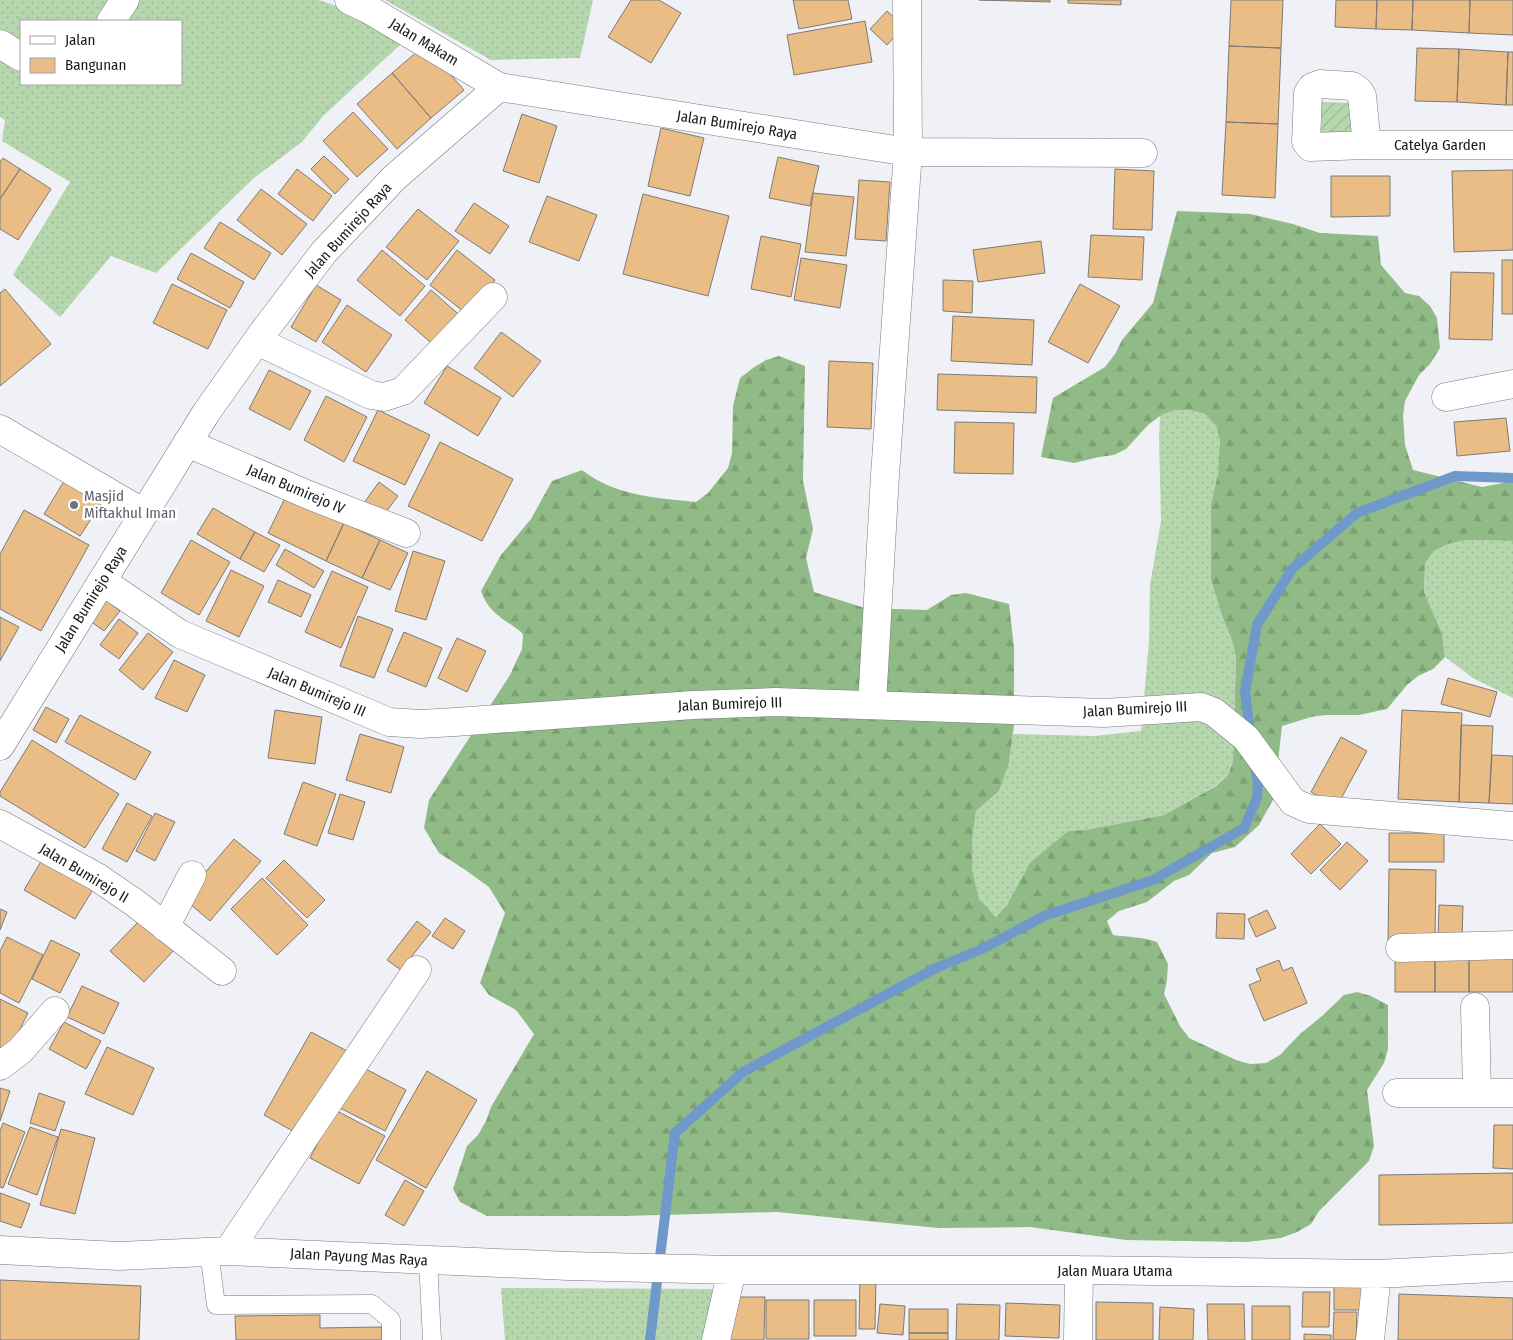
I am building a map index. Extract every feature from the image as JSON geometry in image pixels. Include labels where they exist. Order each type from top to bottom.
[{"type":"street","points":[[112,20],[125,0]]},
{"type":"street","name":"Jalan Makam","points":[[349,0],[368,9],[499,87]]},
{"type":"street","points":[[872,705],[885,475],[908,152],[907,0]]},
{"type":"street","points":[[0,44],[20,56]]},
{"type":"street","name":"Jalan Bumirejo Raya","points":[[0,746],[187,443],[256,341],[324,252],[394,178],[499,87],[908,152],[1143,153]]},
{"type":"street","name":"Catelya Garden","points":[[1367,145],[1513,145]]},
{"type":"street","points":[[256,341],[372,395],[384,397],[403,391],[493,297]]},
{"type":"street","points":[[1446,397],[1513,384]]},
{"type":"street","points":[[0,429],[144,513]]},
{"type":"street","name":"Jalan Bumirejo IV","points":[[187,443],[311,496],[406,533]]},
{"type":"street","name":"Jalan Bumirejo III","points":[[102,581],[180,634],[389,722],[420,724],[692,705],[775,702],[1104,714],[1201,707],[1214,712],[1252,745],[1293,802],[1309,810],[1513,826]]},
{"type":"street","name":"Jalan Bumirejo II","points":[[0,824],[96,877],[135,903],[222,971]]},
{"type":"street","points":[[165,927],[192,875]]},
{"type":"street","points":[[1400,948],[1513,945]]},
{"type":"street","points":[[219,1251],[417,970]]},
{"type":"street","points":[[1475,1007],[1477,1093]]},
{"type":"street","points":[[0,1066],[20,1051],[55,1011]]},
{"type":"street","points":[[1397,1093],[1513,1094]]},
{"type":"street","name":"Jalan Payung Mas Raya","points":[[0,1250],[119,1256],[219,1251],[568,1266],[725,1270]]},
{"type":"street","name":"Jalan Muara Utama","points":[[725,1270],[1079,1270],[1376,1274],[1513,1267]]},
{"type":"street","points":[[716,1340],[725,1270]]},
{"type":"street","points":[[1078,1340],[1079,1270]]},
{"type":"street","points":[[1370,1340],[1376,1274]]},
{"type":"lane","points":[[219,1251],[216,1305],[372,1304],[391,1320],[392,1340]]},
{"type":"lane","points":[[428,1260],[432,1340]]},
{"type":"green space","points":[[0,0],[319,0],[374,19],[401,44],[323,116],[302,142],[254,178],[156,273],[111,256],[60,317],[13,275],[70,182],[2,141],[5,120],[0,117]]},
{"type":"green space","points":[[385,0],[593,0],[580,58],[491,60]]},
{"type":"green space","points":[[1322,102],[1356,103],[1361,134],[1321,137]]},
{"type":"green space","points":[[1177,211],[1250,214],[1293,224],[1320,233],[1378,236],[1381,265],[1405,293],[1419,296],[1430,306],[1437,318],[1440,348],[1430,364],[1419,375],[1405,401],[1403,416],[1405,445],[1413,470],[1482,487],[1513,481],[1513,541],[1467,540],[1448,544],[1434,551],[1425,563],[1424,592],[1442,633],[1445,657],[1433,669],[1418,676],[1407,685],[1387,709],[1359,715],[1311,717],[1282,726],[1274,798],[1259,825],[1235,847],[1212,853],[1189,875],[1174,881],[1147,902],[1119,911],[1107,921],[1113,935],[1157,942],[1168,964],[1164,994],[1180,1026],[1189,1038],[1236,1060],[1250,1064],[1266,1063],[1280,1055],[1300,1034],[1344,995],[1357,992],[1371,996],[1388,1005],[1388,1049],[1384,1063],[1367,1090],[1374,1146],[1369,1161],[1319,1211],[1311,1224],[1281,1238],[1247,1242],[1126,1240],[1030,1227],[938,1228],[777,1212],[623,1216],[487,1216],[460,1202],[453,1189],[467,1146],[478,1135],[491,1107],[534,1034],[516,1010],[489,995],[480,983],[505,913],[489,887],[439,853],[424,828],[429,800],[510,675],[522,649],[523,634],[493,611],[481,591],[501,555],[531,519],[552,481],[582,470],[608,485],[651,497],[696,502],[708,493],[728,468],[732,453],[733,406],[740,378],[766,360],[779,356],[805,366],[803,481],[813,529],[806,558],[814,592],[865,608],[927,610],[951,595],[966,593],[1009,604],[1014,647],[1014,725],[1009,763],[999,791],[976,811],[972,841],[972,870],[979,899],[996,917],[1007,905],[1030,863],[1068,831],[1085,830],[1164,815],[1216,786],[1228,775],[1233,762],[1236,658],[1233,643],[1211,580],[1211,504],[1218,474],[1220,442],[1217,427],[1205,414],[1189,410],[1174,410],[1160,416],[1148,425],[1126,449],[1114,455],[1074,463],[1041,457],[1053,398],[1105,367],[1115,354],[1122,340],[1153,303]]},
{"type":"green space","points":[[1174,410],[1189,410],[1205,414],[1217,427],[1220,442],[1218,474],[1211,504],[1211,580],[1233,643],[1236,658],[1233,762],[1228,775],[1215,786],[1164,815],[1085,830],[1068,831],[997,917],[979,900],[972,876],[972,843],[976,811],[999,791],[1009,763],[1013,734],[1094,736],[1141,731],[1149,642],[1150,585],[1161,521],[1160,416]]},
{"type":"green space","points":[[1467,540],[1513,541],[1513,698],[1473,678],[1445,657],[1442,633],[1424,592],[1425,563],[1434,551],[1448,544]]},
{"type":"green space","points":[[501,1288],[719,1289],[716,1340],[505,1340]]},
{"type":"building","points":[[631,0],[659,0],[681,13],[651,63],[608,37]]},
{"type":"building","points":[[793,0],[848,0],[852,19],[799,29]]},
{"type":"building","points":[[979,0],[1050,0],[1050,2]]},
{"type":"building","points":[[1068,0],[1121,0],[1121,5],[1068,3]]},
{"type":"building","points":[[1231,0],[1283,0],[1281,48],[1229,46]]},
{"type":"building","points":[[1336,0],[1377,0],[1376,29],[1335,27]]},
{"type":"building","points":[[1377,0],[1413,0],[1412,30],[1376,29]]},
{"type":"building","points":[[1413,0],[1470,0],[1469,33],[1412,30]]},
{"type":"building","points":[[1470,0],[1513,0],[1513,35],[1469,33]]},
{"type":"building","points":[[887,11],[904,27],[887,45],[870,29]]},
{"type":"building","points":[[865,21],[872,62],[794,75],[787,35]]},
{"type":"building","points":[[425,45],[464,90],[431,118],[392,73]]},
{"type":"building","points":[[1229,46],[1281,48],[1278,124],[1226,122]]},
{"type":"building","points":[[1417,48],[1459,49],[1457,102],[1415,101]]},
{"type":"building","points":[[1459,49],[1508,52],[1506,105],[1457,102]]},
{"type":"building","points":[[1508,52],[1513,52],[1513,105],[1506,105]]},
{"type":"building","points":[[392,73],[431,118],[397,149],[357,104]]},
{"type":"building","points":[[353,112],[388,149],[357,177],[323,141]]},
{"type":"building","points":[[522,114],[557,126],[539,183],[503,171]]},
{"type":"building","points":[[1226,122],[1278,124],[1275,198],[1222,195]]},
{"type":"building","points":[[661,128],[704,138],[690,196],[648,186]]},
{"type":"building","points":[[324,156],[349,179],[335,194],[311,169]]},
{"type":"building","points":[[778,157],[819,166],[810,206],[769,198]]},
{"type":"building","points":[[3,158],[20,169],[0,199],[0,162]]},
{"type":"building","points":[[20,169],[51,189],[18,240],[0,229],[0,199]]},
{"type":"building","points":[[297,169],[332,196],[313,221],[278,194]]},
{"type":"building","points":[[1115,169],[1154,171],[1152,230],[1113,229]]},
{"type":"building","points":[[1513,170],[1513,250],[1454,252],[1452,171]]},
{"type":"building","points":[[1331,176],[1390,176],[1390,216],[1331,217]]},
{"type":"building","points":[[859,180],[890,182],[886,241],[855,239]]},
{"type":"building","points":[[261,189],[307,224],[282,255],[237,220]]},
{"type":"building","points":[[813,193],[854,197],[846,256],[805,252]]},
{"type":"building","points":[[643,194],[729,216],[708,296],[623,274]]},
{"type":"building","points":[[547,196],[597,215],[579,261],[529,242]]},
{"type":"building","points":[[474,203],[509,226],[490,254],[455,231]]},
{"type":"building","points":[[418,209],[459,241],[427,280],[386,247]]},
{"type":"building","points":[[220,222],[271,253],[254,280],[204,248]]},
{"type":"building","points":[[1091,235],[1144,237],[1142,280],[1088,277]]},
{"type":"building","points":[[761,236],[801,244],[791,297],[751,289]]},
{"type":"building","points":[[1041,241],[1045,273],[978,282],[973,250]]},
{"type":"building","points":[[382,250],[425,286],[400,316],[357,280]]},
{"type":"building","points":[[457,250],[495,280],[468,315],[430,285]]},
{"type":"building","points":[[191,253],[244,282],[230,308],[177,279]]},
{"type":"building","points":[[801,258],[847,265],[840,308],[794,300]]},
{"type":"building","points":[[1502,260],[1513,260],[1513,314],[1502,314]]},
{"type":"building","points":[[1451,272],[1494,273],[1492,340],[1449,339]]},
{"type":"building","points":[[943,280],[973,281],[972,313],[943,311]]},
{"type":"building","points":[[172,284],[227,310],[208,349],[153,323]]},
{"type":"building","points":[[1080,284],[1120,306],[1088,363],[1048,342]]},
{"type":"building","points":[[316,285],[341,300],[316,342],[291,327]]},
{"type":"building","points":[[5,289],[51,344],[0,386],[0,293]]},
{"type":"building","points":[[431,290],[464,319],[438,349],[405,320]]},
{"type":"building","points":[[347,305],[392,335],[366,372],[322,342]]},
{"type":"building","points":[[953,316],[1034,320],[1032,365],[951,361]]},
{"type":"building","points":[[501,332],[541,361],[513,397],[474,368]]},
{"type":"building","points":[[829,361],[873,363],[871,429],[827,427]]},
{"type":"building","points":[[447,366],[501,398],[478,436],[424,403]]},
{"type":"building","points":[[269,370],[311,391],[290,430],[249,409]]},
{"type":"building","points":[[938,374],[1037,377],[1036,413],[937,410]]},
{"type":"building","points":[[326,396],[367,417],[344,462],[304,440]]},
{"type":"building","points":[[378,410],[430,435],[405,485],[353,461]]},
{"type":"building","points":[[1506,418],[1510,451],[1457,456],[1454,422]]},
{"type":"building","points":[[955,422],[1014,423],[1013,474],[954,473]]},
{"type":"building","points":[[440,442],[513,479],[482,541],[408,506]]},
{"type":"building","name":"Masjid Miftakhul Iman","points":[[69,473],[106,496],[80,536],[44,514]]},
{"type":"building","points":[[379,482],[398,496],[379,521],[361,507]]},
{"type":"building","points":[[286,496],[344,523],[326,561],[268,533]]},
{"type":"building","points":[[213,508],[255,532],[240,559],[197,534]]},
{"type":"building","points":[[24,510],[89,545],[41,631],[0,609],[0,554]]},
{"type":"building","points":[[344,523],[380,540],[362,578],[326,561]]},
{"type":"building","points":[[255,532],[280,545],[264,572],[240,559]]},
{"type":"building","points":[[191,540],[230,562],[199,615],[161,593]]},
{"type":"building","points":[[380,540],[408,553],[390,590],[362,578]]},
{"type":"building","points":[[285,549],[324,571],[314,588],[276,565]]},
{"type":"building","points":[[413,551],[445,561],[426,620],[395,611]]},
{"type":"building","points":[[231,570],[264,586],[239,637],[206,621]]},
{"type":"building","points":[[332,571],[368,587],[341,648],[305,632]]},
{"type":"building","points":[[278,580],[311,595],[301,617],[268,602]]},
{"type":"building","points":[[106,600],[120,611],[104,631],[90,621]]},
{"type":"building","points":[[358,616],[393,629],[374,678],[340,666]]},
{"type":"building","points":[[0,617],[19,627],[0,661]]},
{"type":"building","points":[[119,619],[138,633],[119,659],[100,645]]},
{"type":"building","points":[[404,632],[442,648],[426,687],[387,671]]},
{"type":"building","points":[[148,633],[173,652],[143,690],[119,670]]},
{"type":"building","points":[[457,638],[486,651],[467,692],[438,678]]},
{"type":"building","points":[[174,660],[205,675],[187,712],[155,698]]},
{"type":"building","points":[[1448,678],[1497,692],[1490,717],[1441,704]]},
{"type":"building","points":[[46,707],[69,719],[56,743],[33,730]]},
{"type":"building","points":[[275,710],[322,717],[315,764],[268,758]]},
{"type":"building","points":[[1402,710],[1462,713],[1459,802],[1398,799]]},
{"type":"building","points":[[80,715],[151,752],[135,780],[65,742]]},
{"type":"building","points":[[1461,725],[1493,726],[1489,803],[1459,802]]},
{"type":"building","points":[[360,734],[404,747],[391,793],[346,780]]},
{"type":"building","points":[[1341,737],[1367,751],[1337,806],[1311,792]]},
{"type":"building","points":[[32,740],[119,794],[85,848],[0,796],[0,792]]},
{"type":"building","points":[[1492,755],[1513,756],[1513,804],[1489,803]]},
{"type":"building","points":[[303,782],[336,794],[317,846],[284,834]]},
{"type":"building","points":[[340,794],[365,802],[353,840],[328,833]]},
{"type":"building","points":[[127,803],[152,816],[127,862],[102,849]]},
{"type":"building","points":[[155,813],[175,822],[155,861],[136,851]]},
{"type":"building","points":[[1320,824],[1341,844],[1311,874],[1291,854]]},
{"type":"building","points":[[1389,833],[1444,833],[1444,862],[1389,862]]},
{"type":"building","points":[[234,839],[261,861],[210,921],[183,898]]},
{"type":"building","points":[[1347,842],[1368,861],[1340,890],[1320,870]]},
{"type":"building","points":[[46,853],[97,883],[75,919],[24,890]]},
{"type":"building","points":[[284,860],[325,900],[307,918],[266,878]]},
{"type":"building","points":[[1389,869],[1436,870],[1435,943],[1388,942]]},
{"type":"building","points":[[262,878],[308,925],[277,955],[231,909]]},
{"type":"building","points":[[1439,905],[1463,906],[1462,938],[1438,937]]},
{"type":"building","points":[[0,909],[7,912],[0,930]]},
{"type":"building","points":[[1267,910],[1276,928],[1256,937],[1248,919]]},
{"type":"building","points":[[1217,913],[1245,914],[1244,939],[1216,938]]},
{"type":"building","points":[[143,917],[176,948],[144,982],[110,951]]},
{"type":"building","points":[[445,918],[465,931],[453,949],[432,936]]},
{"type":"building","points":[[417,921],[431,932],[401,970],[387,960]]},
{"type":"building","points":[[7,937],[43,955],[19,1003],[0,993],[0,951]]},
{"type":"building","points":[[51,940],[80,954],[60,993],[32,979]]},
{"type":"building","points":[[1395,953],[1435,953],[1435,992],[1395,992]]},
{"type":"building","points":[[1435,953],[1469,953],[1469,992],[1435,992]]},
{"type":"building","points":[[1469,953],[1513,953],[1513,992],[1469,992]]},
{"type":"building","points":[[1279,960],[1283,971],[1292,967],[1307,1003],[1264,1021],[1249,985],[1261,980],[1256,969]]},
{"type":"building","points":[[82,986],[119,1003],[104,1034],[67,1017]]},
{"type":"building","points":[[0,999],[28,1013],[5,1059],[0,1056]]},
{"type":"building","points":[[64,1022],[101,1041],[86,1069],[49,1049]]},
{"type":"building","points":[[311,1032],[347,1051],[300,1135],[264,1115]]},
{"type":"building","points":[[107,1047],[154,1068],[133,1115],[85,1094]]},
{"type":"building","points":[[360,1066],[406,1090],[385,1131],[338,1107]]},
{"type":"building","points":[[427,1071],[477,1100],[426,1188],[376,1160]]},
{"type":"building","points":[[0,1088],[10,1091],[0,1121]]},
{"type":"building","points":[[39,1093],[65,1102],[55,1131],[30,1123]]},
{"type":"building","points":[[335,1110],[385,1136],[359,1184],[310,1158]]},
{"type":"building","points":[[3,1123],[25,1132],[3,1188],[0,1187],[0,1131]]},
{"type":"building","points":[[1494,1125],[1513,1125],[1513,1169],[1493,1168]]},
{"type":"building","points":[[30,1127],[58,1137],[37,1195],[8,1184]]},
{"type":"building","points":[[61,1129],[95,1138],[75,1214],[40,1205]]},
{"type":"building","points":[[1513,1173],[1513,1223],[1379,1225],[1379,1175]]},
{"type":"building","points":[[405,1180],[424,1191],[404,1226],[385,1215]]},
{"type":"building","points":[[0,1193],[30,1204],[21,1228],[0,1221]]},
{"type":"building","points":[[860,1275],[876,1275],[875,1329],[859,1329]]},
{"type":"building","points":[[0,1280],[141,1286],[139,1340],[0,1340]]},
{"type":"building","points":[[1334,1283],[1363,1283],[1363,1310],[1334,1310]]},
{"type":"building","points":[[1303,1292],[1330,1292],[1329,1327],[1302,1327]]},
{"type":"building","points":[[1399,1294],[1513,1298],[1513,1340],[1398,1340]]},
{"type":"building","points":[[729,1297],[765,1297],[764,1340],[728,1340]]},
{"type":"building","points":[[766,1300],[809,1300],[809,1339],[766,1339]]},
{"type":"building","points":[[814,1300],[856,1300],[856,1336],[814,1336]]},
{"type":"building","points":[[1096,1302],[1153,1303],[1153,1340],[1096,1340]]},
{"type":"building","points":[[1006,1303],[1060,1305],[1059,1338],[1005,1336]]},
{"type":"building","points":[[880,1304],[905,1306],[903,1335],[877,1333]]},
{"type":"building","points":[[957,1304],[1000,1305],[999,1340],[956,1340]]},
{"type":"building","points":[[1207,1304],[1244,1304],[1245,1340],[1208,1340]]},
{"type":"building","points":[[1252,1306],[1290,1306],[1290,1340],[1252,1340]]},
{"type":"building","points":[[1160,1307],[1194,1309],[1193,1340],[1159,1340]]},
{"type":"building","points":[[909,1309],[948,1309],[948,1333],[909,1333]]},
{"type":"building","points":[[1334,1312],[1357,1312],[1356,1340],[1333,1340]]},
{"type":"building","points":[[320,1315],[320,1328],[382,1327],[382,1340],[236,1340],[235,1316]]},
{"type":"building","points":[[909,1333],[948,1333],[948,1340],[909,1340]]},
{"type":"building","points":[[1304,1334],[1331,1335],[1331,1340],[1304,1340]]},
{"type":"waterway","points":[[1251,737],[1245,692],[1257,625],[1292,569],[1357,513],[1455,476],[1513,478]]},
{"type":"waterway","points":[[650,1340],[675,1133],[743,1072],[936,968],[982,949],[1044,916],[1153,880],[1244,828],[1257,798],[1258,783],[1255,764]]},
{"type":"place","name":"Masjid Miftakhul Iman","points":[[74,505]]}]
